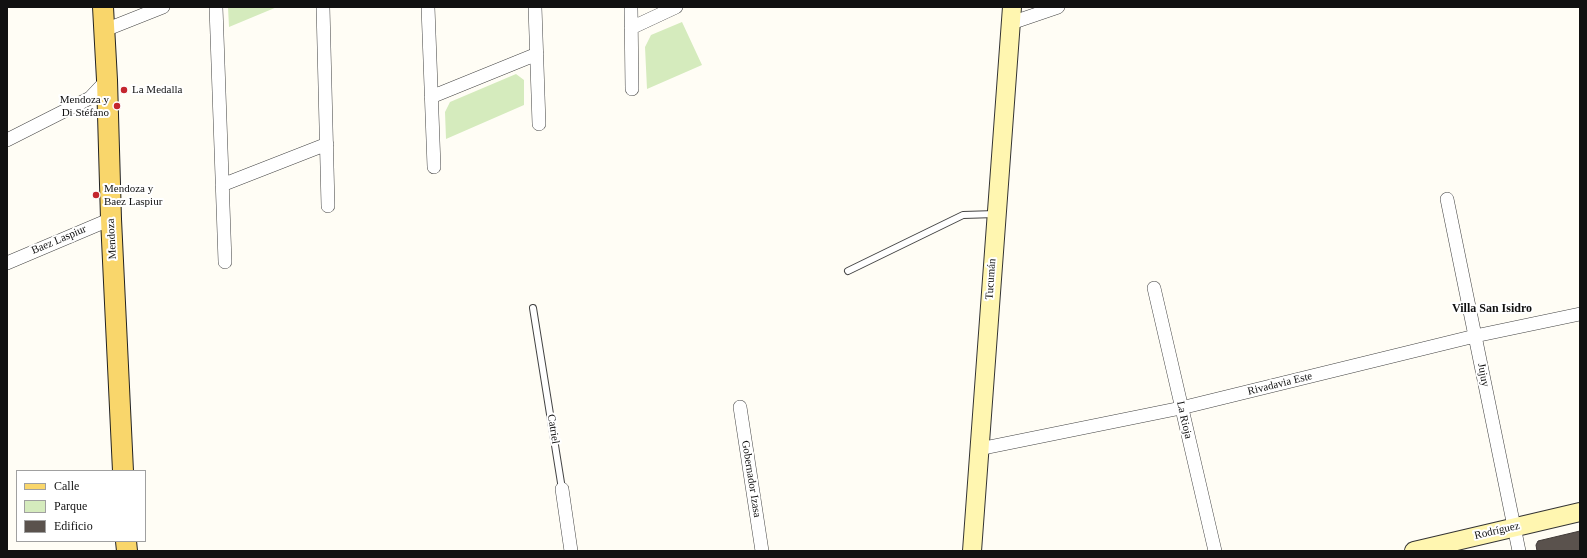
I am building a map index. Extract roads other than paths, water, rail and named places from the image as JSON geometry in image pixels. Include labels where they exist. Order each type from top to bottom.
[{"type":"main road","name":"Mendoza","points":[[103,7],[107,80],[110,219],[123,470]]},
{"type":"main road","name":"Tucumán","points":[[972,551],[1012,15]]},
{"type":"main road","name":"Rodríguez","points":[[1414,551],[1580,512]]},
{"type":"street","points":[[105,30],[163,7]]},
{"type":"street","points":[[216,7],[225,262]]},
{"type":"street","points":[[323,7],[328,206]]},
{"type":"street","points":[[428,7],[434,167]]},
{"type":"street","points":[[535,7],[539,124]]},
{"type":"street","points":[[631,7],[632,89]]},
{"type":"street","points":[[631,28],[676,7]]},
{"type":"street","points":[[1012,15],[1058,7]]},
{"type":"street","points":[[431,97],[537,54]]},
{"type":"street","points":[[7,140],[90,98],[107,80]]},
{"type":"street","points":[[222,185],[327,144]]},
{"type":"street","name":"Jujuy","points":[[1447,199],[1519,551]]},
{"type":"street","name":"Baez Laspiur","points":[[7,263],[110,219]]},
{"type":"street","name":"La Rioja","points":[[1154,288],[1215,551]]},
{"type":"street","name":"Rivadavia Este","points":[[979,449],[1181,408],[1475,336],[1580,314]]},
{"type":"street","name":"Gobernador Izasa","points":[[740,407],[762,551]]},
{"type":"street","name":"Catriel","points":[[562,490],[571,551]]},
{"type":"lane","points":[[848,271],[963,215],[996,214]]},
{"type":"lane","name":"Catriel","points":[[533,308],[562,490]]},
{"type":"place","name":"La Medalla","points":[[124,90]]},
{"type":"place","name":"Mendoza y Di Stéfano","points":[[117,106]]},
{"type":"place","name":"Mendoza y Baez Laspiur","points":[[96,195]]},
{"type":"district","name":"Villa San Isidro","points":[[1492,309]]}]
